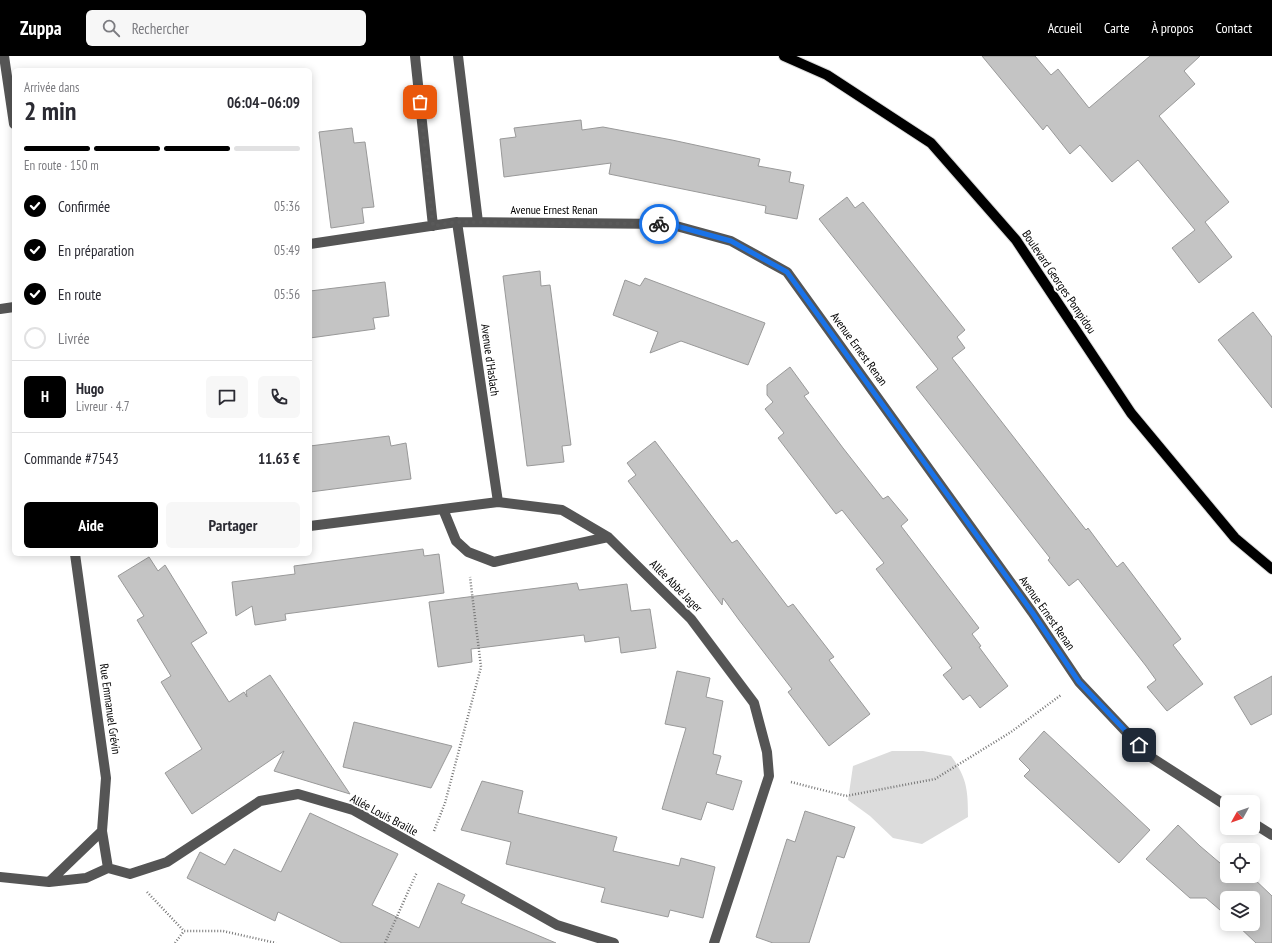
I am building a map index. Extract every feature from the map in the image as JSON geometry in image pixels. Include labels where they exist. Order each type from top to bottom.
[{"type":"main road","name":"Boulevard Georges Pompidou","points":[[784,56],[828,75],[931,143],[1016,240],[1131,413],[1235,538],[1272,569]]},
{"type":"street","points":[[4,56],[12,110]]},
{"type":"street","points":[[415,56],[433,226]]},
{"type":"street","points":[[458,56],[478,222]]},
{"type":"street","name":"Avenue Ernest Renan","points":[[312,244],[457,222],[669,224],[731,241],[787,272],[1032,612],[1079,682],[1149,756],[1220,802]]},
{"type":"street","name":"Avenue d'Haslach","points":[[457,222],[498,502]]},
{"type":"street","points":[[0,309],[12,307]]},
{"type":"street","name":"Allée Abbé Jager","points":[[312,526],[498,502],[562,510],[608,537],[692,619],[754,703],[767,752],[769,776],[714,943]]},
{"type":"street","points":[[443,509],[456,541],[468,552],[494,562],[608,537]]},
{"type":"street","name":"Rue Emmanuel Grévin","points":[[75,556],[106,778],[102,830],[108,868]]},
{"type":"street","name":"Allée Louis Braille","points":[[130,874],[167,862],[260,801],[298,794],[353,810],[556,925],[614,943]]},
{"type":"street","points":[[1260,827],[1272,835]]},
{"type":"street","points":[[48,882],[102,830]]},
{"type":"street","points":[[0,877],[48,882],[86,878],[108,868],[130,874]]},
{"type":"path","points":[[385,943],[426,852],[445,803],[481,666],[468,552]]},
{"type":"path","points":[[769,776],[846,796],[935,779],[1011,732],[1079,682]]},
{"type":"path","points":[[130,874],[184,931],[223,931],[276,943]]},
{"type":"path","points":[[175,943],[184,931]]},
{"type":"shaded area","points":[[892,751],[923,751],[951,756],[966,785],[968,817],[922,844],[893,838],[870,816],[848,800],[853,766]]},
{"type":"building","points":[[982,56],[1035,56],[1051,75],[1058,69],[1089,108],[1150,56],[1200,56],[1184,71],[1195,84],[1159,116],[1229,202],[1205,222],[1232,257],[1199,283],[1172,248],[1195,230],[1138,160],[1112,182],[1080,145],[1070,154],[1047,125],[1043,130]]},
{"type":"building","points":[[581,120],[582,130],[603,127],[672,140],[760,159],[758,166],[791,172],[789,182],[804,185],[797,219],[765,213],[766,206],[609,174],[611,163],[504,177],[500,139],[516,137],[514,128]]},
{"type":"building","points":[[352,128],[354,143],[365,142],[374,207],[362,208],[364,223],[331,228],[319,132]]},
{"type":"building","points":[[847,197],[855,208],[863,202],[965,330],[957,337],[965,348],[952,358],[1086,530],[1088,528],[1117,567],[1123,562],[1181,639],[1173,645],[1203,684],[1167,711],[1147,687],[1156,680],[1146,666],[1078,579],[1069,586],[1048,560],[1050,558],[916,387],[938,369],[819,219]]},
{"type":"building","points":[[540,271],[541,286],[550,285],[571,445],[562,446],[564,462],[527,466],[503,276]]},
{"type":"building","points":[[645,278],[765,323],[748,365],[681,341],[650,353],[658,332],[613,315],[625,280],[640,286]]},
{"type":"building","points":[[385,282],[389,316],[373,318],[375,329],[312,338],[312,291]]},
{"type":"building","points":[[1253,312],[1272,337],[1272,408],[1218,340]]},
{"type":"building","points":[[790,367],[809,393],[804,396],[843,448],[883,499],[888,496],[908,520],[901,526],[979,628],[972,634],[981,646],[979,647],[1008,686],[980,708],[970,695],[963,700],[943,675],[952,668],[876,569],[884,563],[842,510],[836,514],[778,438],[784,433],[765,409],[773,402],[767,395],[767,385]]},
{"type":"building","points":[[389,436],[391,446],[406,443],[411,479],[312,492],[312,446]]},
{"type":"building","points":[[655,441],[732,543],[737,540],[788,607],[793,604],[834,657],[829,660],[870,714],[829,746],[788,692],[792,689],[723,598],[722,605],[628,481],[636,475],[627,463]]},
{"type":"building","points":[[423,549],[424,556],[439,554],[444,593],[285,614],[286,620],[255,625],[252,606],[236,616],[232,582],[295,574],[294,566]]},
{"type":"building","points":[[149,557],[158,571],[165,565],[207,633],[191,643],[229,702],[244,692],[247,697],[246,691],[270,675],[350,794],[274,771],[284,751],[192,814],[165,773],[202,749],[161,682],[171,676],[137,620],[144,616],[118,576]]},
{"type":"building","points":[[577,583],[579,590],[627,584],[631,611],[650,609],[656,648],[621,653],[619,637],[585,642],[584,635],[471,649],[472,662],[438,667],[429,602]]},
{"type":"building","points":[[677,671],[710,678],[706,697],[723,701],[713,754],[721,756],[716,774],[742,781],[733,810],[707,802],[701,820],[662,809],[686,728],[665,724]]},
{"type":"building","points":[[1272,676],[1272,714],[1251,725],[1234,697]]},
{"type":"building","points":[[354,722],[452,746],[431,788],[343,767]]},
{"type":"building","points":[[1044,731],[1150,830],[1119,863],[1024,776],[1030,770],[1019,759]]},
{"type":"building","points":[[482,781],[523,791],[518,813],[617,837],[613,851],[679,866],[681,858],[715,867],[703,918],[670,910],[668,917],[601,902],[605,888],[506,864],[511,842],[461,830]]},
{"type":"building","points":[[805,811],[855,827],[844,858],[837,856],[809,943],[773,943],[756,937],[787,839],[795,842]]},
{"type":"building","points":[[310,813],[398,854],[372,905],[419,928],[438,883],[465,895],[461,903],[556,943],[342,943],[278,912],[275,921],[187,878],[200,852],[225,865],[234,849],[281,872]]},
{"type":"building","points":[[1178,825],[1220,863],[1220,883],[1258,883],[1272,896],[1272,943],[1256,943],[1243,931],[1260,931],[1260,891],[1220,891],[1220,910],[1206,898],[1190,898],[1146,859]]},
{"type":"way so far","points":[[420,102],[433,226],[457,222],[659,224]]},
{"type":"route","points":[[659,224],[669,224],[731,241],[787,272],[1032,612],[1079,682],[1139,745]]}]
